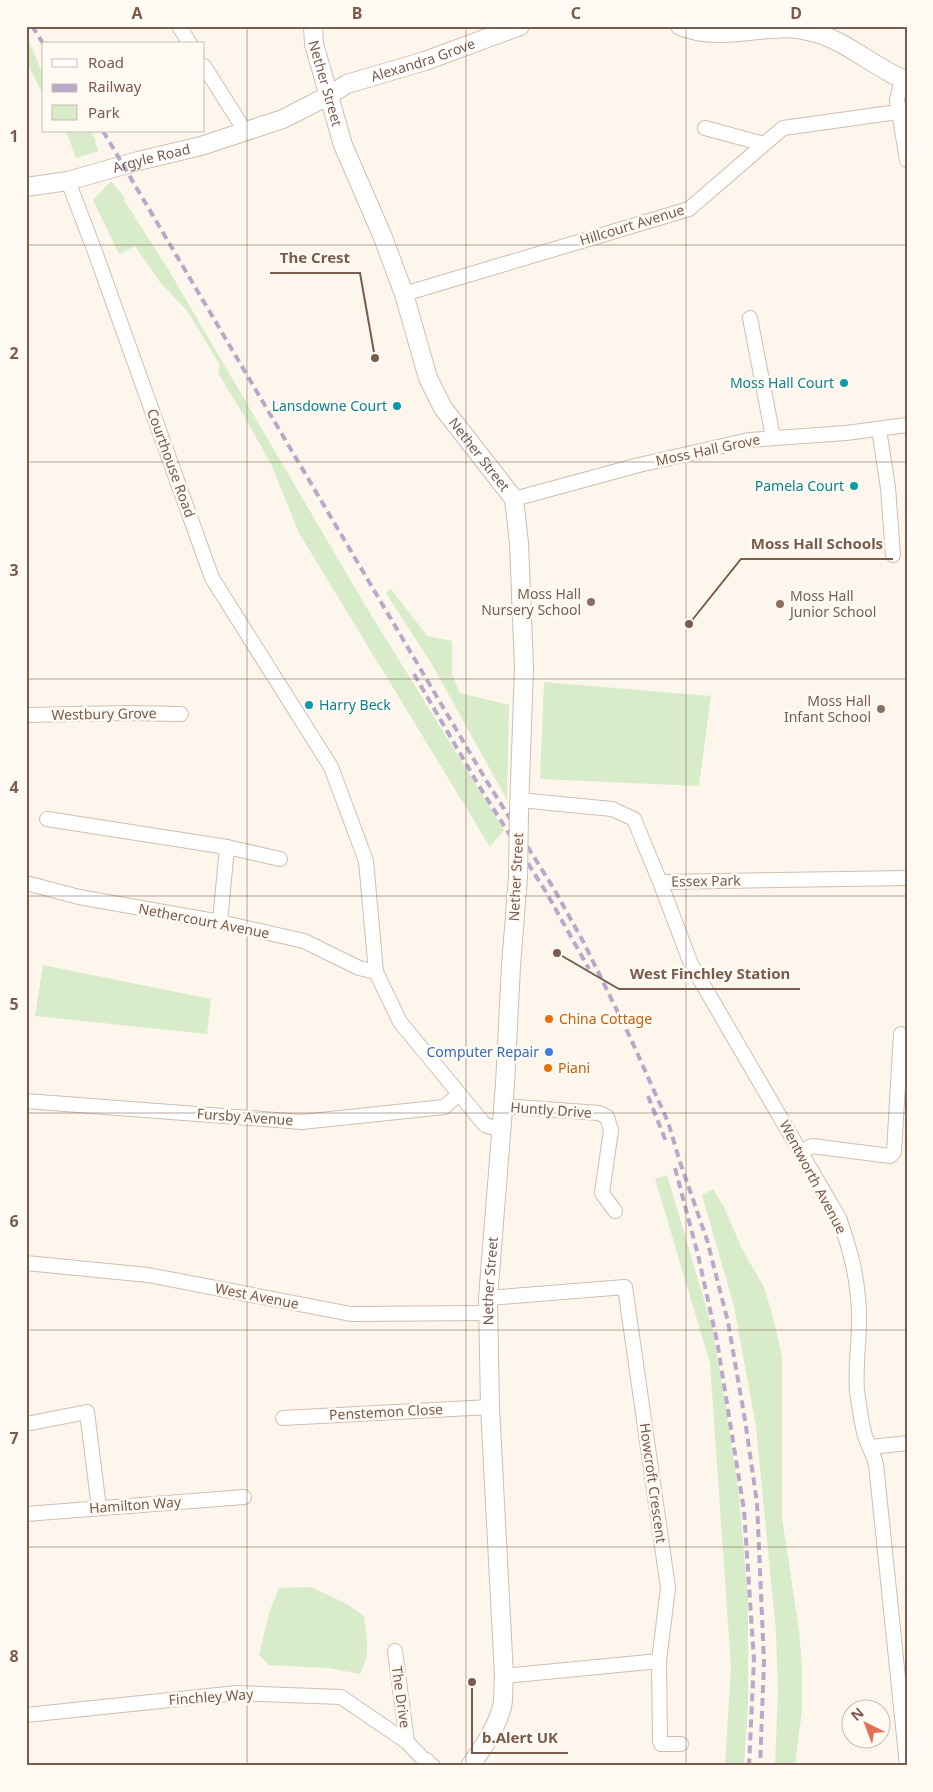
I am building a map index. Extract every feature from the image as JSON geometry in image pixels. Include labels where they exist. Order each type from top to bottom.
[{"type":"street","points":[[179,26],[189,42]]},
{"type":"street","name":"Nether Street","points":[[313,26],[314,44],[343,145],[382,235],[404,294],[428,378],[443,408],[514,499],[520,543],[524,668],[518,877],[488,1305],[490,1407],[504,1676],[502,1706],[496,1723],[482,1750],[470,1766]]},
{"type":"street","name":"Alexandra Grove","points":[[328,96],[347,84],[425,61],[492,31],[520,26]]},
{"type":"street","points":[[680,26],[698,32],[718,34],[772,29],[807,30],[834,38],[904,80],[897,100],[907,160]]},
{"type":"street","points":[[205,68],[245,131]]},
{"type":"street","name":"Argyle Road","points":[[26,187],[68,181],[138,161],[201,146],[283,119],[328,96]]},
{"type":"street","name":"Hillcourt Avenue","points":[[404,294],[689,209],[783,128],[898,112]]},
{"type":"street","points":[[705,128],[764,144]]},
{"type":"street","name":"Courthouse Road","points":[[68,181],[212,578],[331,767],[366,861],[376,972]]},
{"type":"street","points":[[750,318],[773,437]]},
{"type":"street","name":"Moss Hall Grove","points":[[514,499],[639,465],[750,440],[846,433],[907,425]]},
{"type":"street","points":[[880,429],[888,488],[893,555]]},
{"type":"street","name":"Westbury Grove","points":[[26,715],[181,714]]},
{"type":"street","name":"Essex Park","points":[[520,805],[612,809],[634,819],[660,882],[907,878]]},
{"type":"street","points":[[47,819],[227,847],[280,859]]},
{"type":"street","points":[[220,922],[227,847]]},
{"type":"street","name":"Wentworth Avenue","points":[[660,882],[691,964],[838,1218],[852,1252],[857,1282],[859,1313],[858,1392],[865,1437],[876,1464],[902,1667],[907,1765]]},
{"type":"street","name":"Nethercourt Avenue","points":[[26,883],[78,897],[220,922],[304,941],[359,968],[376,972]]},
{"type":"street","points":[[376,972],[400,1022],[485,1124],[501,1130]]},
{"type":"street","points":[[801,1152],[812,1146],[890,1156],[894,1152],[901,1034]]},
{"type":"street","name":"Fursby Avenue","points":[[26,1101],[302,1122],[444,1107],[459,1094]]},
{"type":"street","name":"Huntly Drive","points":[[503,1106],[599,1113],[607,1117],[611,1130],[602,1193],[615,1211]]},
{"type":"street","name":"West Avenue","points":[[26,1262],[148,1275],[351,1314],[488,1305]]},
{"type":"street","name":"Howcroft Crescent","points":[[488,1305],[625,1286],[668,1588],[659,1661]]},
{"type":"street","name":"Penstemon Close","points":[[283,1418],[490,1407]]},
{"type":"street","points":[[26,1424],[87,1412],[99,1508]]},
{"type":"street","points":[[871,1448],[907,1443]]},
{"type":"street","name":"Hamilton Way","points":[[26,1514],[244,1497]]},
{"type":"street","name":"The Drive","points":[[395,1651],[407,1742]]},
{"type":"street","points":[[504,1676],[659,1661],[660,1741],[664,1745],[681,1744]]},
{"type":"street","name":"Finchley Way","points":[[26,1715],[237,1692],[341,1697],[407,1742],[429,1764]]},
{"type":"green space","points":[[26,34],[42,72],[42,92],[26,61]]},
{"type":"green space","points":[[66,132],[92,132],[99,151],[76,158]]},
{"type":"green space","points":[[111,181],[125,198],[124,200],[171,274],[365,605],[504,830],[490,847],[299,533],[271,464],[218,373],[220,365],[187,311],[160,282],[135,246],[119,254],[93,200]]},
{"type":"green space","points":[[391,589],[427,636],[452,641],[452,674],[460,693],[509,705],[507,800],[433,666],[386,593]]},
{"type":"green space","points":[[544,682],[711,696],[699,786],[540,779]]},
{"type":"green space","points":[[43,965],[211,999],[207,1034],[35,1016]]},
{"type":"green space","points":[[667,1175],[712,1327],[739,1496],[748,1598],[748,1707],[744,1766],[725,1766],[731,1667],[710,1363],[655,1179]]},
{"type":"green space","points":[[713,1189],[724,1207],[742,1249],[764,1287],[782,1357],[782,1518],[799,1630],[802,1667],[802,1710],[795,1766],[775,1766],[778,1691],[776,1632],[756,1427],[734,1306],[702,1195]]},
{"type":"green space","points":[[311,1587],[347,1604],[364,1616],[367,1652],[360,1674],[328,1668],[269,1665],[259,1655],[270,1610],[279,1588]]},
{"type":"railway","points":[[32,26],[42,42]]},
{"type":"railway","points":[[104,132],[486,780],[554,889],[584,943],[630,1037],[668,1122],[707,1240],[728,1322],[757,1503],[764,1662],[760,1766]]},
{"type":"railway","points":[[414,674],[479,786],[546,892],[589,969]]},
{"type":"railway","points":[[648,1096],[667,1144]]},
{"type":"railway","points":[[675,1168],[698,1255],[717,1341],[744,1510],[754,1660],[749,1766]]},
{"type":"place","name":"The Crest","points":[[375,358]]},
{"type":"place","name":"Moss Hall Court","points":[[844,383]]},
{"type":"place","name":"Lansdowne Court","points":[[397,406]]},
{"type":"place","name":"Pamela Court","points":[[854,486]]},
{"type":"place","name":"Moss Hall Nursery School","points":[[591,602]]},
{"type":"place","name":"Moss Hall Junior School","points":[[780,604]]},
{"type":"place","name":"Moss Hall Schools","points":[[689,624]]},
{"type":"place","name":"Harry Beck","points":[[309,705]]},
{"type":"place","name":"Moss Hall Infant School","points":[[881,709]]},
{"type":"place","name":"West Finchley Station","points":[[557,953]]},
{"type":"place","name":"China Cottage","points":[[549,1019]]},
{"type":"place","name":"Computer Repair","points":[[549,1052]]},
{"type":"place","name":"Piani","points":[[548,1068]]},
{"type":"place","name":"b.Alert UK","points":[[472,1682]]}]
